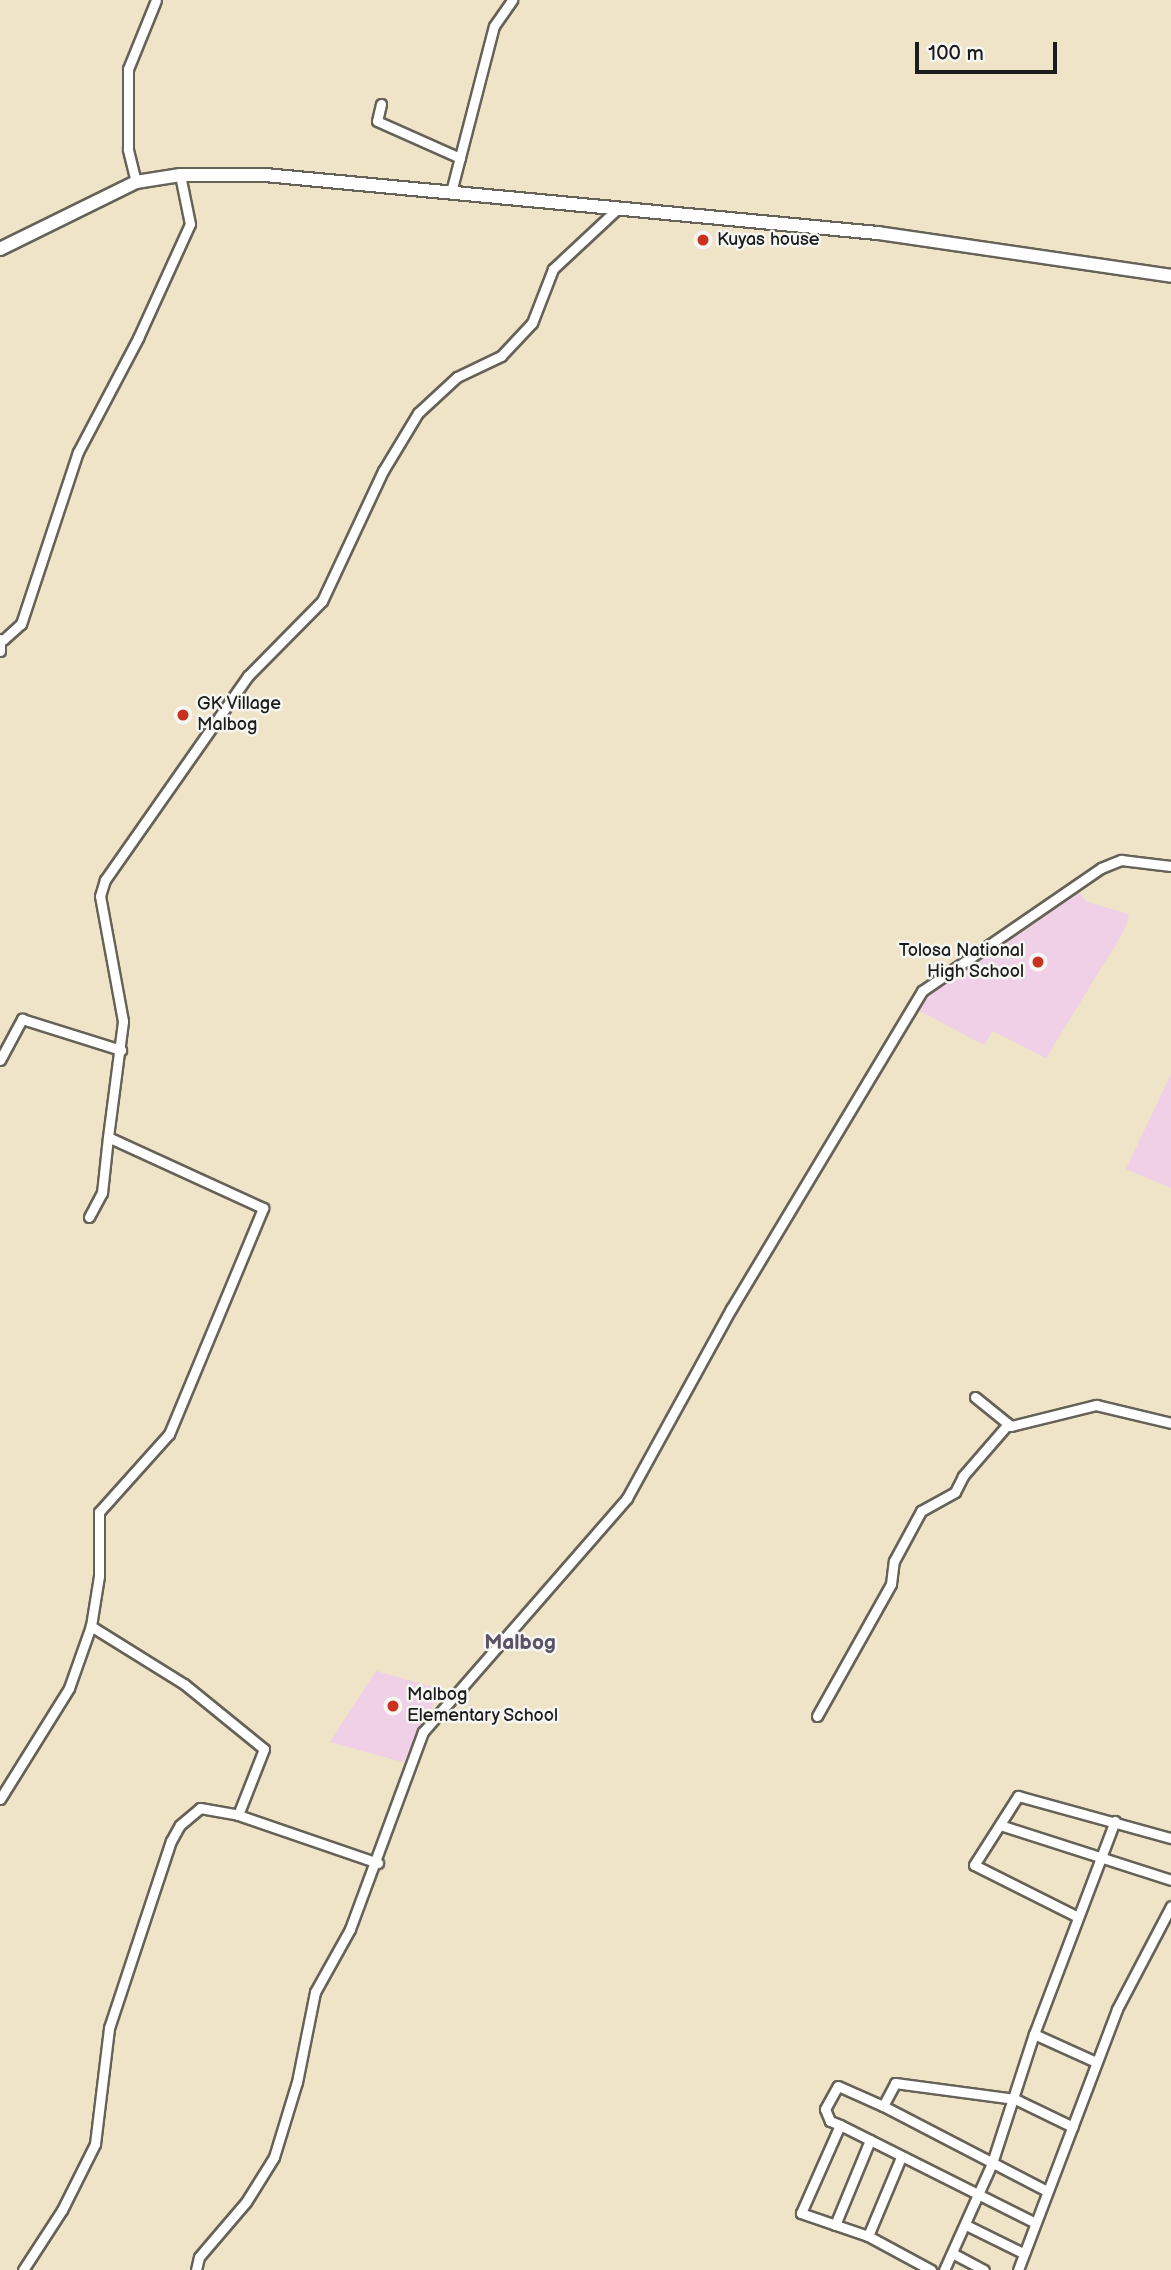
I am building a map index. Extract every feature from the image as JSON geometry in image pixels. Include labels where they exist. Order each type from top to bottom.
[{"type":"street","points":[[136,182],[128,149],[128,69],[156,0]]},
{"type":"street","points":[[451,192],[494,26],[512,0]]},
{"type":"street","points":[[381,104],[377,121],[460,159]]},
{"type":"street","points":[[0,651],[1,640],[22,624],[78,452],[138,338],[190,224],[180,175]]},
{"type":"street","points":[[0,249],[136,182],[180,175],[265,176],[878,233],[1171,276]]},
{"type":"street","points":[[89,1217],[102,1193],[123,1021],[100,896],[105,880],[248,676],[322,601],[383,471],[418,413],[457,377],[501,356],[531,323],[553,269],[616,210]]},
{"type":"street","points":[[197,2270],[199,2258],[246,2202],[274,2157],[297,2082],[315,1992],[350,1929],[378,1863],[423,1732],[627,1498],[731,1308],[922,991],[1101,868],[1121,860],[1171,866]]},
{"type":"street","points":[[0,1060],[22,1019],[121,1050]]},
{"type":"street","points":[[0,1798],[68,1688],[90,1626],[99,1576],[99,1512],[169,1434],[263,1208],[108,1137]]},
{"type":"street","points":[[975,1397],[1008,1423]]},
{"type":"street","points":[[817,1716],[891,1584],[894,1562],[921,1511],[956,1492],[963,1476],[1008,1423],[1096,1405],[1171,1423]]},
{"type":"street","points":[[90,1626],[184,1684],[264,1749],[238,1815]]},
{"type":"street","points":[[1078,1917],[974,1866],[1018,1796],[1171,1838]]},
{"type":"street","points":[[23,2270],[62,2210],[94,2144],[108,2028],[171,1841],[200,1808],[238,1815],[378,1863]]},
{"type":"street","points":[[944,2270],[992,2163],[1034,2034],[1115,1821]]},
{"type":"street","points":[[1000,1825],[1171,1880]]},
{"type":"street","points":[[1018,2270],[1034,2222],[1126,1989],[1171,1906]]},
{"type":"street","points":[[1034,2034],[1097,2062]]},
{"type":"street","points":[[883,2106],[895,2083],[1015,2099],[1073,2127]]},
{"type":"street","points":[[1034,2222],[830,2121],[825,2109],[838,2086],[883,2106],[1047,2191]]},
{"type":"street","points":[[840,2125],[801,2213],[868,2236],[931,2270]]},
{"type":"street","points":[[835,2225],[870,2140]]},
{"type":"street","points":[[868,2236],[901,2157]]},
{"type":"street","points":[[966,2225],[1023,2253]]},
{"type":"street","points":[[952,2253],[984,2270]]},
{"type":"shaded area","name":"Tolosa National High School","points":[[1076,889],[1087,902],[1129,914],[1124,931],[1046,1058],[993,1031],[984,1045],[918,1010],[926,994]]},
{"type":"shaded area","points":[[1171,1074],[1171,1188],[1126,1169]]},
{"type":"shaded area","name":"Malbog Elementary School","points":[[376,1671],[441,1689],[403,1762],[330,1742]]},
{"type":"place","name":"Kuyas house","points":[[703,240]]},
{"type":"place","name":"GK Village Malbog","points":[[183,715]]},
{"type":"place","name":"Tolosa National High School","points":[[1038,962]]},
{"type":"place","name":"Malbog Elementary School","points":[[393,1706]]},
{"type":"district","name":"Malbog","points":[[520,1643]]}]
